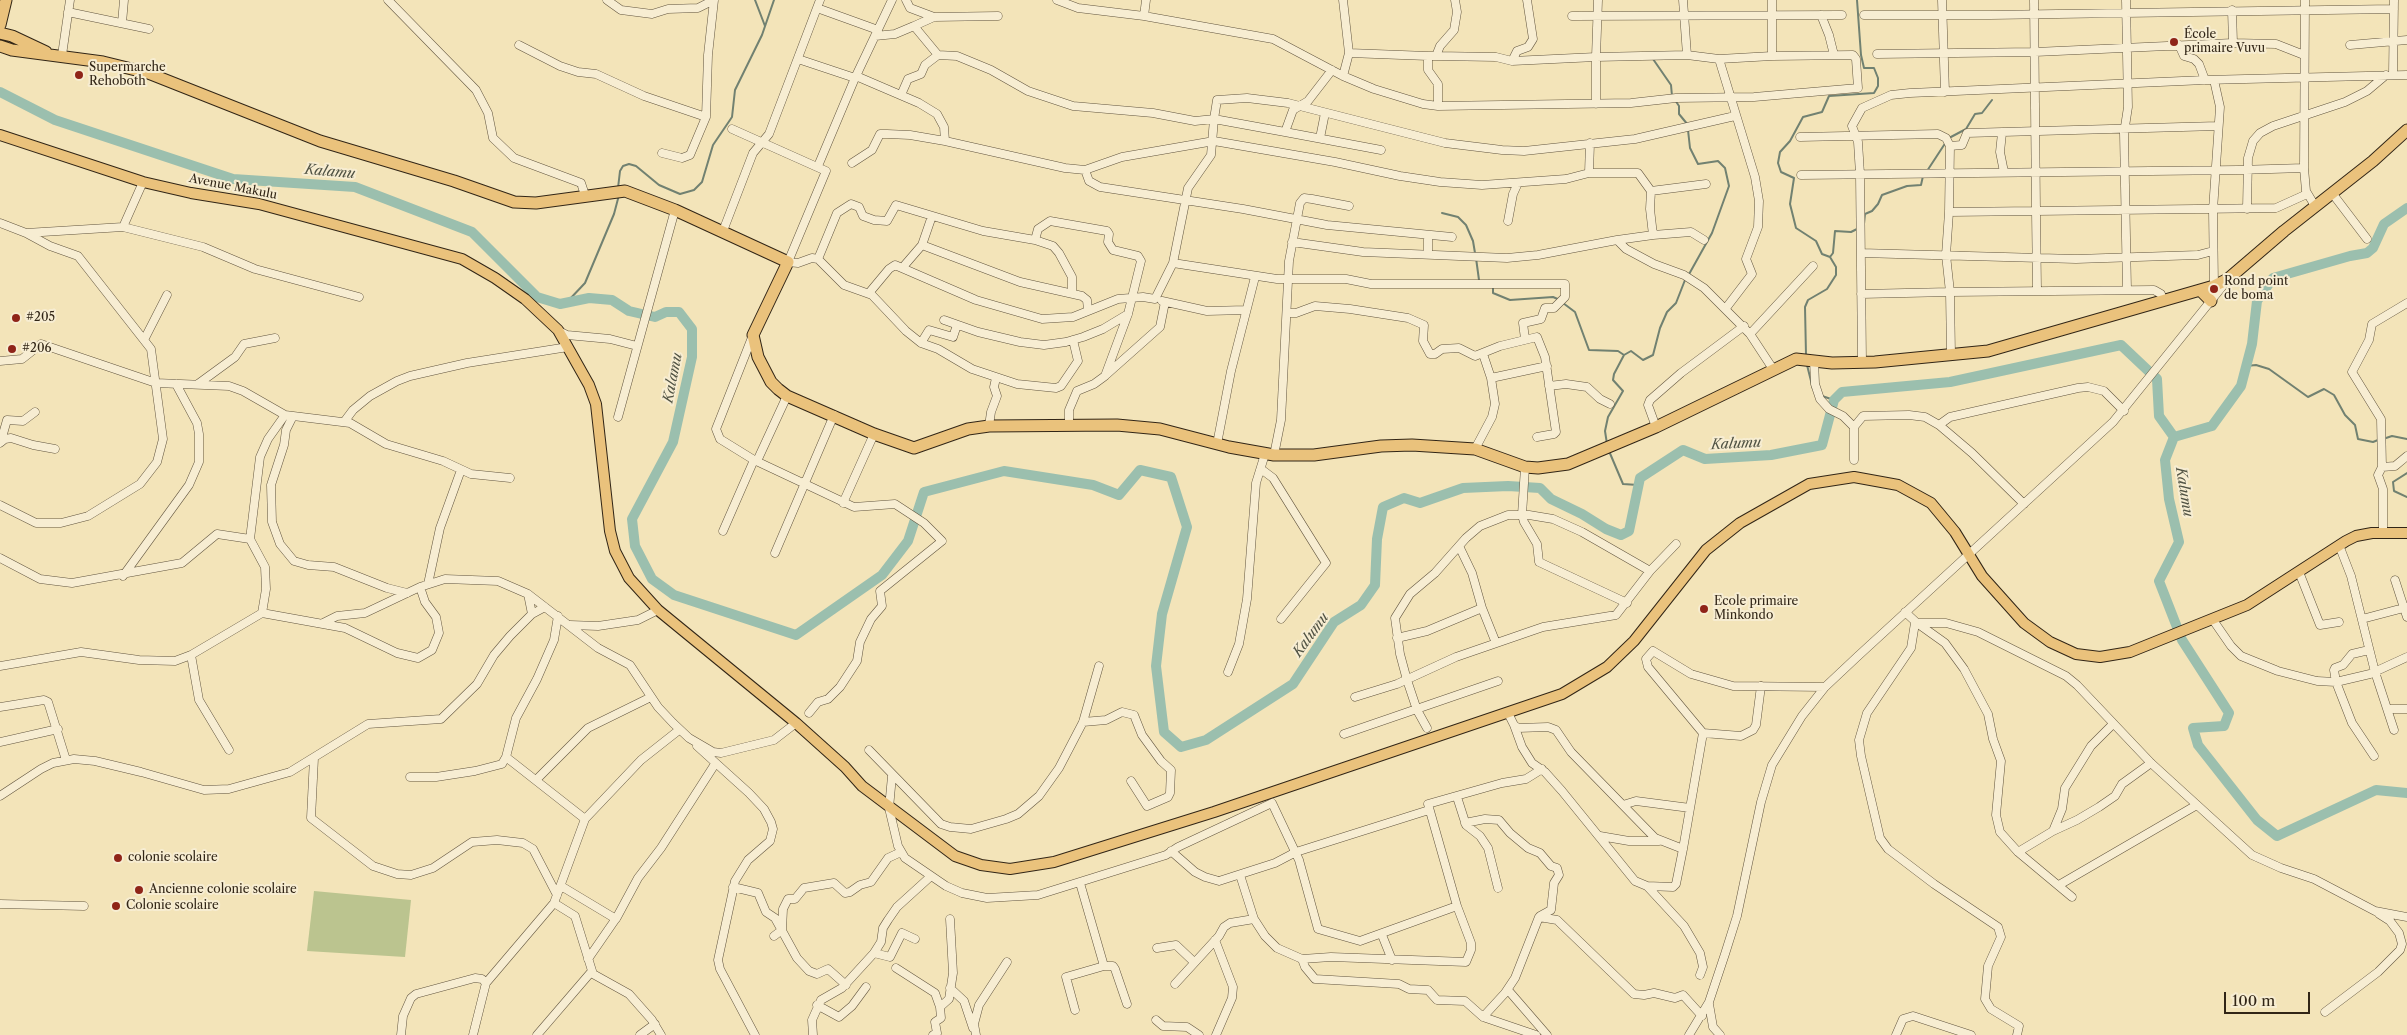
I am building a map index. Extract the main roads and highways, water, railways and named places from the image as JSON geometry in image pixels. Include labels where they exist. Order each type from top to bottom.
[{"type":"highway","points":[[6,0],[1,21],[6,34],[50,54]]},
{"type":"highway","points":[[0,46],[12,50],[62,55],[148,73],[320,141],[454,181],[514,202],[536,203],[619,191],[676,210],[788,262],[753,335],[758,357],[771,382],[787,396],[874,434],[914,448],[968,429],[989,426],[1069,424],[1146,427],[1270,455],[1314,455],[1399,444],[1475,449],[1525,467],[1538,468],[1568,464],[1656,427],[1788,361],[1809,359],[1832,363],[1862,362],[1951,355],[2003,348],[2214,286],[2228,280],[2315,206],[2373,161],[2407,130]]},
{"type":"highway","points":[[0,53],[12,50]]},
{"type":"highway","points":[[2200,290],[2211,300]]},
{"type":"main road","name":"Avenue Makulu","points":[[0,135],[143,182],[191,193],[259,204],[462,259],[495,278],[525,299],[558,330],[589,385],[596,404],[610,531],[615,551],[630,578],[658,610],[796,724],[888,808],[955,856],[981,865],[1010,869],[1045,864],[1214,812],[1562,694],[1607,666],[1634,641],[1706,550],[1740,524],[1810,484],[1854,477],[1898,485],[1936,508],[1969,554],[1982,576],[2024,623],[2050,642],[2076,654],[2100,656],[2130,652],[2247,605],[2356,536],[2407,533]]},
{"type":"waterway","points":[[755,0],[765,26]]},
{"type":"waterway","points":[[618,188],[620,171],[623,166],[629,164],[636,166],[659,185],[680,194],[694,190],[702,182],[713,145],[732,117],[735,90],[762,35],[774,0]]},
{"type":"waterway","points":[[1806,355],[1805,307],[1808,300],[1827,289],[1836,275],[1836,267],[1830,257],[1822,254],[1816,241],[1796,228],[1790,204],[1794,178],[1781,172],[1778,163],[1780,152],[1790,141],[1803,117],[1822,112],[1829,96],[1874,93],[1878,86],[1878,78],[1874,68],[1864,68],[1861,55],[1857,0]]},
{"type":"waterway","points":[[1653,59],[1671,85],[1672,96]]},
{"type":"waterway","name":"Kalumu","points":[[0,92],[55,120],[233,179],[355,187],[472,232],[537,297],[560,304],[589,298],[612,300],[629,311],[655,317],[666,312],[679,312],[692,329],[692,357],[673,442],[632,519],[635,546],[652,579],[674,595],[796,635],[882,575],[908,541],[924,492],[1004,471],[1093,485],[1119,495],[1140,470],[1171,477],[1187,527],[1162,614],[1156,666],[1164,732],[1181,747],[1206,740],[1293,684],[1334,622],[1361,605],[1375,585],[1377,539],[1383,507],[1404,498],[1420,503],[1463,488],[1508,486],[1540,488],[1551,499],[1582,514],[1606,529],[1621,535],[1629,531],[1640,478],[1683,450],[1705,459],[1771,455],[1822,445],[1834,400],[1842,392],[1950,382],[2121,345],[2157,379],[2159,416],[2174,437],[2165,460],[2169,499],[2179,542],[2159,581],[2182,640],[2229,713],[2224,726],[2193,728],[2198,745],[2257,820],[2277,836],[2376,790],[2407,793]]},
{"type":"waterway","points":[[1675,100],[1679,106],[1679,114],[1688,125]]},
{"type":"waterway","points":[[1949,138],[1966,129],[1975,114],[1982,113],[1992,100]]},
{"type":"waterway","points":[[1688,130],[1690,148],[1698,164],[1718,161],[1725,168],[1729,186],[1712,233],[1688,276]]},
{"type":"waterway","points":[[1927,171],[1946,142]]},
{"type":"waterway","points":[[1864,224],[1865,214],[1872,211],[1882,195],[1907,186],[1921,185],[1923,176]]},
{"type":"waterway","points":[[568,301],[585,283],[614,214],[619,195]]},
{"type":"waterway","points":[[2174,437],[2212,426],[2241,386],[2252,344],[2257,301],[2273,278],[2367,253],[2373,248],[2384,224],[2407,208]]},
{"type":"waterway","points":[[1442,213],[1458,217],[1466,225],[1473,241],[1475,253]]},
{"type":"waterway","points":[[1830,257],[1833,253],[1835,231],[1851,232],[1857,229]]},
{"type":"waterway","points":[[1476,258],[1479,280]]},
{"type":"waterway","points":[[1607,444],[1605,431],[1608,417],[1623,391],[1613,380],[1614,374],[1624,355],[1631,351],[1643,360],[1653,355],[1660,328],[1667,312],[1676,303],[1685,280]]},
{"type":"waterway","points":[[1493,287],[1493,293],[1510,300],[1553,297],[1560,300]]},
{"type":"waterway","points":[[1563,303],[1575,312],[1589,350],[1618,351],[1624,355]]},
{"type":"waterway","points":[[1807,365],[1813,389]]},
{"type":"waterway","points":[[2246,366],[2256,365],[2269,369],[2308,397],[2324,389],[2334,395],[2345,415],[2355,425],[2358,439],[2373,442],[2378,440]]},
{"type":"waterway","points":[[1822,396],[1834,400]]},
{"type":"waterway","points":[[2383,439],[2392,436],[2407,439]]},
{"type":"waterway","points":[[1609,451],[1623,484],[1638,485]]},
{"type":"waterway","points":[[2407,473],[2393,482],[2394,491],[2407,497]]},
{"type":"place","name":"École primaire Vuvu","points":[[2174,42]]},
{"type":"place","name":"Supermarche Rehoboth","points":[[79,75]]},
{"type":"place","name":"Rond point de boma","points":[[2214,289]]},
{"type":"place","name":"#205","points":[[16,318]]},
{"type":"place","name":"#206","points":[[12,349]]},
{"type":"place","name":"Ecole primaire Minkondo","points":[[1704,609]]},
{"type":"place","name":"colonie scolaire","points":[[118,858]]},
{"type":"place","name":"Ancienne colonie scolaire","points":[[139,890]]},
{"type":"place","name":"Colonie scolaire","points":[[116,906]]},
{"type":"water label","name":"Kalamu","points":[[330,172]]},
{"type":"water label","name":"Kalamu","points":[[673,378]]}]
